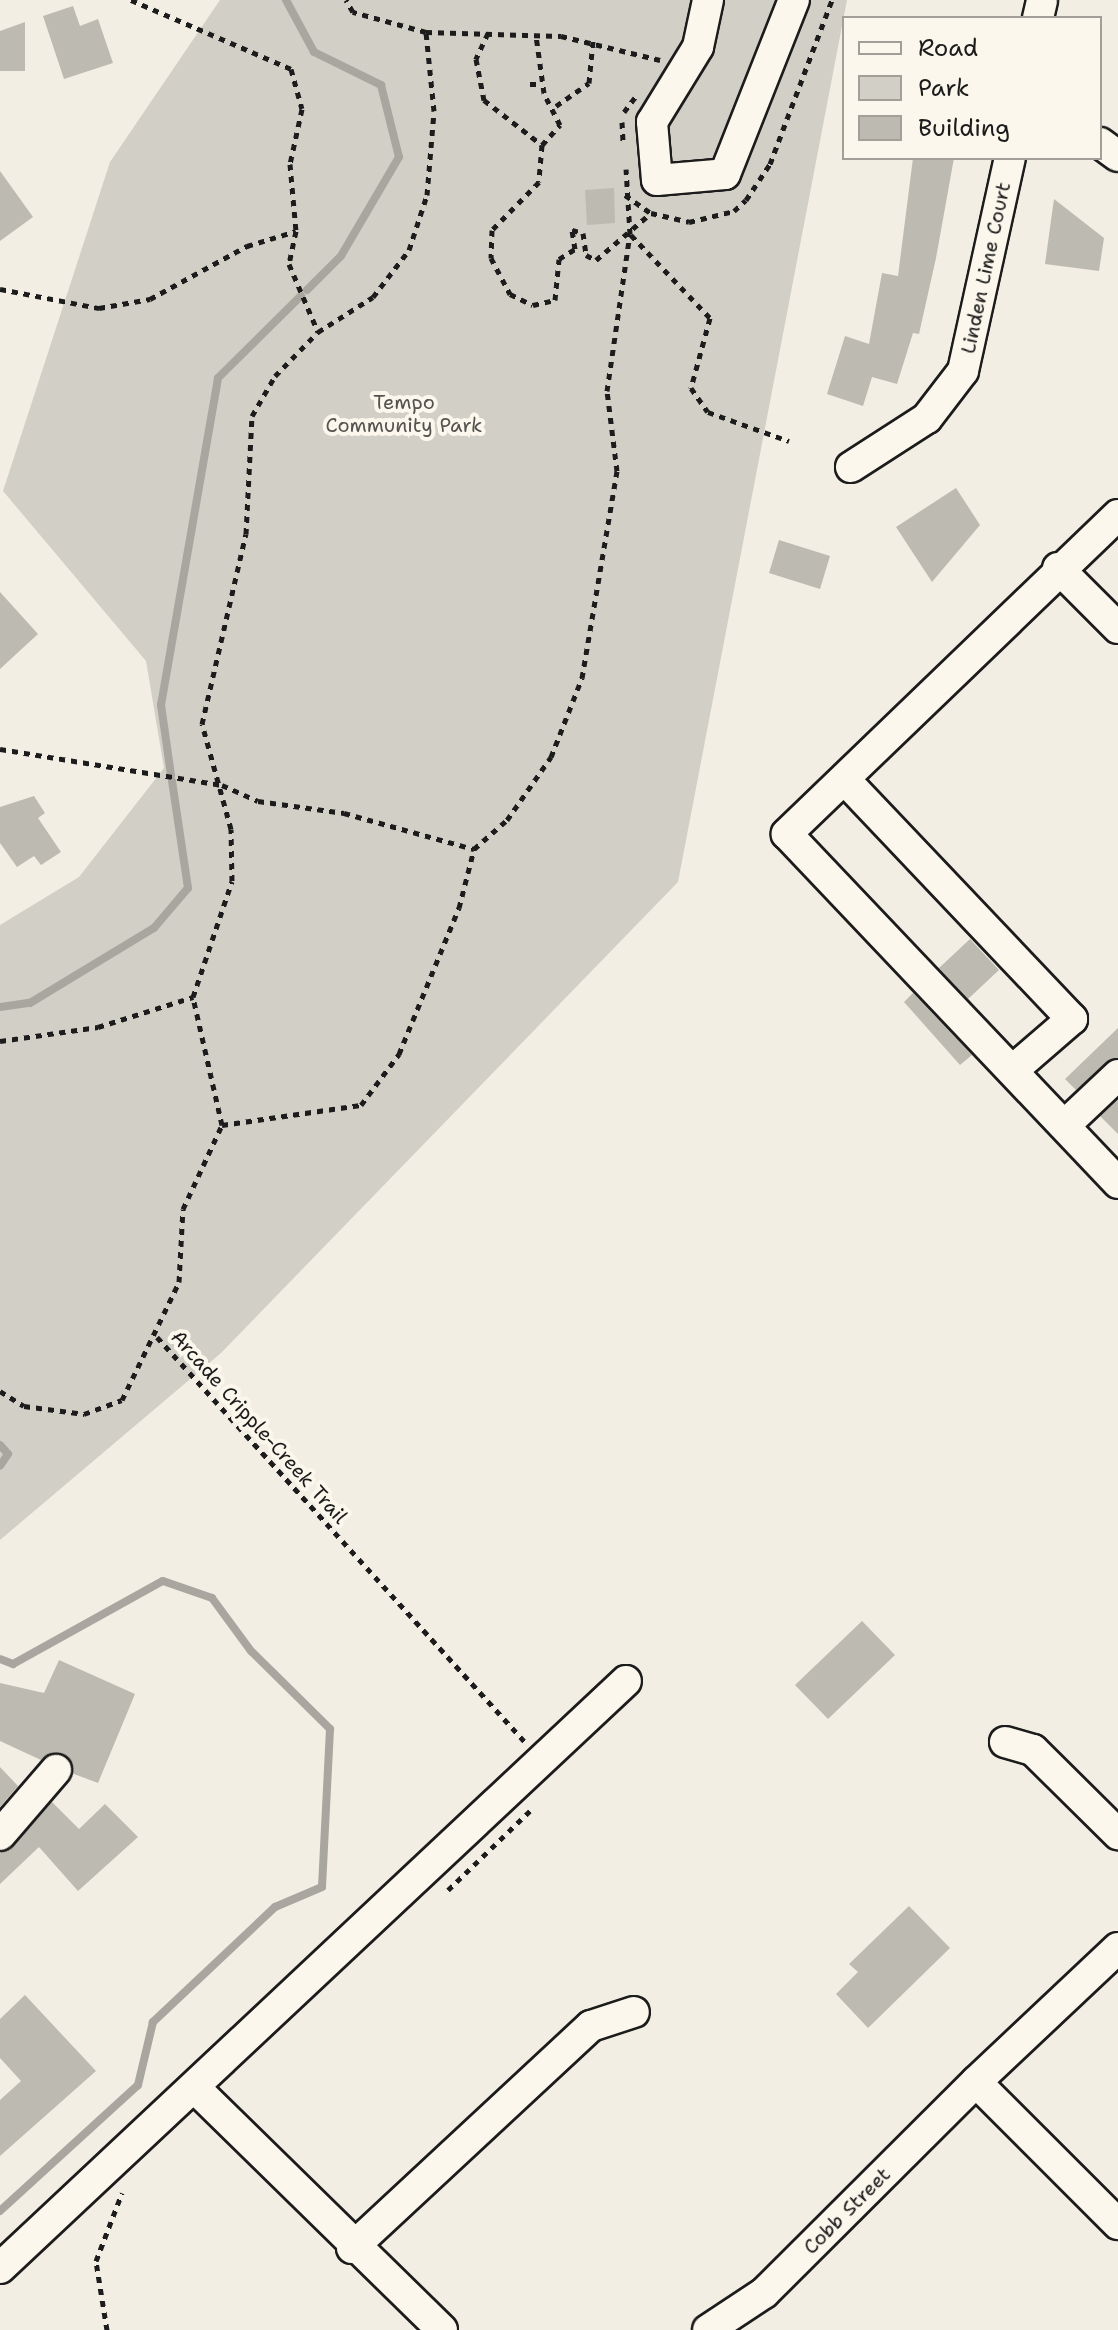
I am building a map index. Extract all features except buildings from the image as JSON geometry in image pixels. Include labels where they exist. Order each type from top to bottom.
[{"type":"street","points":[[708,0],[698,47],[652,122],[657,180],[725,174],[794,0]]},
{"type":"street","name":"Linden Lime Court","points":[[851,467],[927,418],[963,371],[1010,160]]},
{"type":"street","points":[[1117,518],[1058,568],[847,782],[787,834],[1014,1069],[1117,1181]]},
{"type":"street","points":[[1058,568],[1118,628]]},
{"type":"street","points":[[847,782],[1072,1019],[1014,1069]]},
{"type":"street","points":[[1065,1125],[1118,1075]]},
{"type":"street","points":[[0,2268],[626,1681]]},
{"type":"street","points":[[1005,1742],[1033,1750],[1118,1834]]},
{"type":"street","points":[[0,1835],[44,1793],[56,1770]]},
{"type":"street","name":"Cobb Street","points":[[708,2330],[764,2293],[976,2082],[1118,1948]]},
{"type":"street","points":[[352,2248],[591,2026],[634,2012]]},
{"type":"street","points":[[976,2082],[1118,2224]]},
{"type":"street","points":[[194,2087],[352,2248],[442,2330]]},
{"type":"path","points":[[131,0],[291,69],[302,109],[290,164],[296,231],[289,264],[318,332]]},
{"type":"path","points":[[346,0],[353,12],[426,32],[536,35],[593,41],[665,61]]},
{"type":"path","points":[[426,32],[434,111],[428,181],[409,250],[373,297],[318,332],[275,376],[252,416],[246,534],[202,724],[222,785],[232,881],[193,997],[222,1125],[361,1105],[399,1054],[459,908],[474,849],[507,820],[551,757],[582,678],[617,471],[607,391],[630,234],[626,162]]},
{"type":"path","points":[[488,33],[476,59],[484,100],[542,145]]},
{"type":"path","points":[[536,35],[541,84],[556,106],[560,125],[542,145],[539,182],[492,230],[491,258],[510,294],[533,305],[555,300],[559,259],[575,249],[572,230],[583,233],[586,255],[596,260],[651,213]]},
{"type":"path","points":[[556,106],[589,83],[593,41]]},
{"type":"path","points":[[530,84],[541,84]]},
{"type":"path","points":[[625,151],[627,101]]},
{"type":"path","points":[[0,289],[99,308],[150,299],[247,246],[296,231]]},
{"type":"path","points":[[630,234],[710,318],[691,388],[708,412],[789,441]]},
{"type":"path","points":[[0,749],[222,785],[258,801],[344,813],[474,849]]},
{"type":"path","points":[[0,1041],[98,1027],[193,997]]},
{"type":"path","name":"Arcade Cripple-Creek Trail","points":[[222,1125],[183,1209],[179,1282],[157,1337],[541,1761]]},
{"type":"path","points":[[0,1391],[24,1406],[84,1414],[122,1400],[157,1337]]},
{"type":"path","points":[[435,1902],[538,1803]]},
{"type":"path","points":[[107,2330],[96,2261],[130,2185]]},
{"type":"green space","name":"Tempo Community Park","points":[[220,0],[847,0],[678,882],[221,1353],[0,1540],[0,925],[79,877],[164,768],[146,661],[3,491],[110,162]]},
{"type":"waterway","points":[[286,0],[314,52],[381,85],[399,157],[341,256],[307,290]]},
{"type":"waterway","points":[[171,775],[161,705],[218,378],[301,296]]},
{"type":"waterway","points":[[0,1007],[30,1003],[154,928],[188,888],[172,781]]},
{"type":"waterway","points":[[0,1445],[8,1454],[0,1466]]},
{"type":"waterway","points":[[0,1659],[13,1664],[163,1581],[212,1598],[251,1651],[330,1729],[322,1887],[275,1907],[153,2022],[138,2085],[0,2211]]}]
